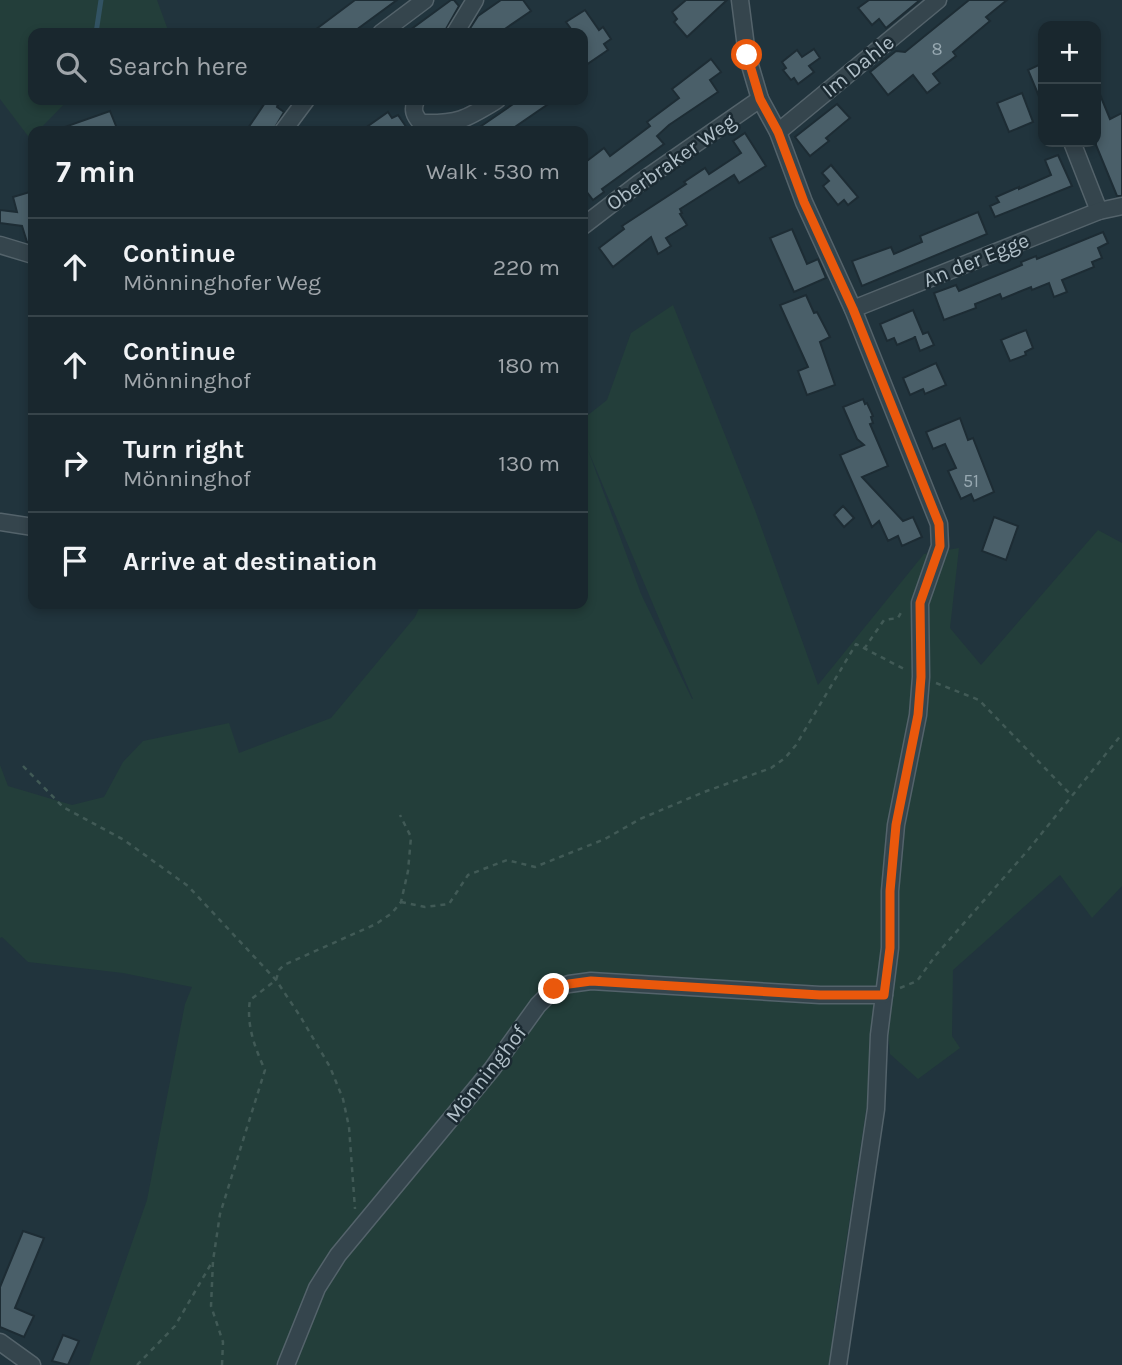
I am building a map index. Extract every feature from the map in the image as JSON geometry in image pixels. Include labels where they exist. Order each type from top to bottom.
[{"type":"street","points":[[388,28],[425,0]]},
{"type":"street","points":[[458,28],[475,0]]},
{"type":"street","points":[[740,0],[747,55],[760,99],[778,132],[804,202],[853,309],[939,524],[940,546],[920,603],[921,677],[918,715],[896,825],[890,891],[890,948],[879,1035],[876,1109],[838,1365]]},
{"type":"street","name":"Im Dahle","points":[[778,132],[938,0]]},
{"type":"street","name":"Oberbraker Weg","points":[[588,222],[639,183],[760,99]]},
{"type":"street","points":[[287,126],[302,105]]},
{"type":"street","points":[[414,105],[415,116],[421,123],[438,123],[464,120],[489,105]]},
{"type":"street","points":[[1074,147],[1099,211]]},
{"type":"street","name":"An der Egge","points":[[853,309],[1099,211],[1122,206]]},
{"type":"street","points":[[0,245],[28,253]]},
{"type":"street","points":[[0,523],[28,526]]},
{"type":"street","name":"Mönninghof","points":[[286,1365],[317,1288],[357,1230],[428,1149],[492,1069],[538,1005],[554,989],[591,981],[820,995],[884,995]]},
{"type":"street","points":[[0,1342],[32,1365]]},
{"type":"path","points":[[864,649],[884,620],[898,618],[903,609]]},
{"type":"path","points":[[401,902],[425,907],[449,904],[468,875],[507,860],[535,867],[605,839],[640,819],[691,797],[771,768],[785,758],[796,745],[856,644],[921,677],[979,700],[1072,796]]},
{"type":"path","points":[[884,995],[917,981],[1122,734]]},
{"type":"path","points":[[23,766],[63,807],[124,840],[188,887],[276,980],[330,1067],[343,1099],[349,1127],[350,1168],[357,1230]]},
{"type":"path","points":[[222,1365],[223,1342],[211,1306],[213,1261],[220,1214],[265,1070],[255,1049],[248,1012],[250,1000],[276,980],[284,965],[376,923],[392,913],[401,902],[408,872],[411,837],[400,815]]},
{"type":"path","points":[[137,1365],[175,1326],[213,1261]]},
{"type":"green space","points":[[0,0],[157,0],[167,28],[28,28],[28,105],[63,105],[43,126],[28,126],[28,136],[0,99]]},
{"type":"green space","points":[[673,305],[755,510],[818,685],[924,554],[959,548],[950,628],[981,665],[1098,530],[1122,543],[1122,886],[1092,918],[1060,875],[953,970],[952,1036],[960,1048],[918,1079],[890,1054],[888,1032],[876,1007],[869,1091],[830,1365],[89,1365],[147,1200],[185,1004],[192,987],[123,973],[28,962],[0,938],[0,765],[8,786],[72,805],[104,797],[123,762],[143,741],[229,723],[239,753],[331,718],[415,617],[419,609],[588,609],[588,450],[588,415],[607,400],[631,333]],"holes":[[[588,450],[693,699],[641,594]]]},
{"type":"building","points":[[355,0],[397,0],[359,28],[318,28]]},
{"type":"building","points":[[451,0],[459,6],[447,28],[413,28]]},
{"type":"building","points":[[501,0],[523,0],[531,11],[506,28],[470,28],[478,16]]},
{"type":"building","points":[[686,0],[727,0],[687,37],[674,22],[677,19],[672,12]]},
{"type":"building","points":[[869,0],[920,0],[886,28],[879,19],[872,25],[858,8]]},
{"type":"building","points":[[969,0],[1007,0],[986,17],[990,21],[953,52],[956,56],[933,74],[940,83],[927,93],[913,75],[888,95],[870,72],[896,51],[905,52]]},
{"type":"building","points":[[585,10],[599,30],[603,27],[611,39],[604,44],[608,50],[588,64],[588,28],[570,28],[566,22]]},
{"type":"building","points":[[814,49],[820,58],[809,66],[814,72],[798,84],[794,78],[791,80],[783,70],[786,68],[782,62],[797,50],[802,57]]},
{"type":"building","points":[[711,59],[721,72],[710,80],[718,92],[669,125],[657,136],[664,144],[602,189],[604,192],[593,200],[588,194],[588,160],[604,148],[610,156],[650,126],[647,122],[679,98],[672,89]]},
{"type":"building","points":[[1038,65],[1038,94],[1028,70]]},
{"type":"building","points":[[1022,93],[1033,122],[1009,132],[997,103]]},
{"type":"building","points":[[1101,97],[1110,119],[1122,113],[1122,196],[1117,196],[1097,147],[1101,147]]},
{"type":"building","points":[[837,104],[850,118],[826,138],[829,141],[810,156],[795,137]]},
{"type":"building","points":[[264,105],[278,105],[284,112],[276,126],[249,126]]},
{"type":"building","points":[[512,105],[547,105],[516,126],[481,126]]},
{"type":"building","points":[[110,111],[116,126],[68,126]]},
{"type":"building","points":[[388,112],[392,118],[398,115],[406,126],[368,126]]},
{"type":"building","points":[[745,133],[766,166],[739,183],[734,175],[680,209],[687,225],[666,238],[671,246],[658,254],[651,237],[613,267],[599,248],[624,229],[622,226],[686,184],[684,182],[705,168],[709,174],[741,153],[733,141]]},
{"type":"building","points":[[1058,155],[1072,186],[995,217],[990,206],[999,202],[996,197],[1051,175],[1045,160]]},
{"type":"building","points":[[831,165],[858,197],[848,205],[844,200],[838,205],[823,186],[829,181],[822,173]]},
{"type":"building","points":[[28,192],[28,242],[22,226],[0,223],[0,210],[17,212],[13,197]]},
{"type":"building","points":[[978,212],[987,234],[862,286],[852,261],[891,247],[894,254],[922,242],[920,236]]},
{"type":"building","points":[[792,229],[807,264],[818,259],[826,278],[794,292],[770,238]]},
{"type":"building","points":[[1103,232],[1108,243],[1098,248],[1102,258],[1092,262],[1094,267],[1062,280],[1067,292],[1054,297],[1049,283],[1002,299],[1000,294],[975,304],[976,308],[944,320],[934,293],[956,285],[959,291],[1022,265],[1021,262],[1036,256],[1037,259]]},
{"type":"building","points":[[806,295],[830,337],[820,342],[835,385],[807,395],[798,371],[808,367],[780,305]]},
{"type":"building","points":[[913,310],[923,334],[928,332],[934,345],[920,351],[915,337],[897,345],[894,338],[887,341],[880,324]]},
{"type":"building","points":[[1026,330],[1033,348],[1025,352],[1026,355],[1010,361],[1001,340]]},
{"type":"building","points":[[936,363],[946,385],[925,394],[923,389],[910,395],[903,378]]},
{"type":"building","points":[[863,399],[873,416],[873,423],[870,424],[888,466],[862,477],[903,521],[913,517],[922,537],[902,546],[898,536],[888,541],[879,521],[872,527],[840,455],[864,445],[857,439],[843,407]]},
{"type":"building","points":[[960,418],[968,440],[973,438],[994,492],[974,501],[971,494],[961,499],[948,471],[956,468],[945,444],[933,449],[926,432]]},
{"type":"building","points":[[843,506],[854,518],[844,527],[834,515]]},
{"type":"building","points":[[994,517],[1018,526],[1006,560],[982,551]]},
{"type":"building","points":[[23,1231],[44,1238],[15,1308],[34,1316],[24,1337],[0,1327],[0,1287]]},
{"type":"building","points":[[63,1335],[79,1341],[68,1365],[52,1361]]},
{"type":"waterway","points":[[97,28],[101,0]]},
{"type":"route","points":[[554,989],[591,981],[820,995],[884,995],[890,948],[890,891],[896,825],[918,715],[921,677],[920,603],[940,546],[939,524],[853,309],[804,202],[778,132],[760,99],[747,55]]}]
